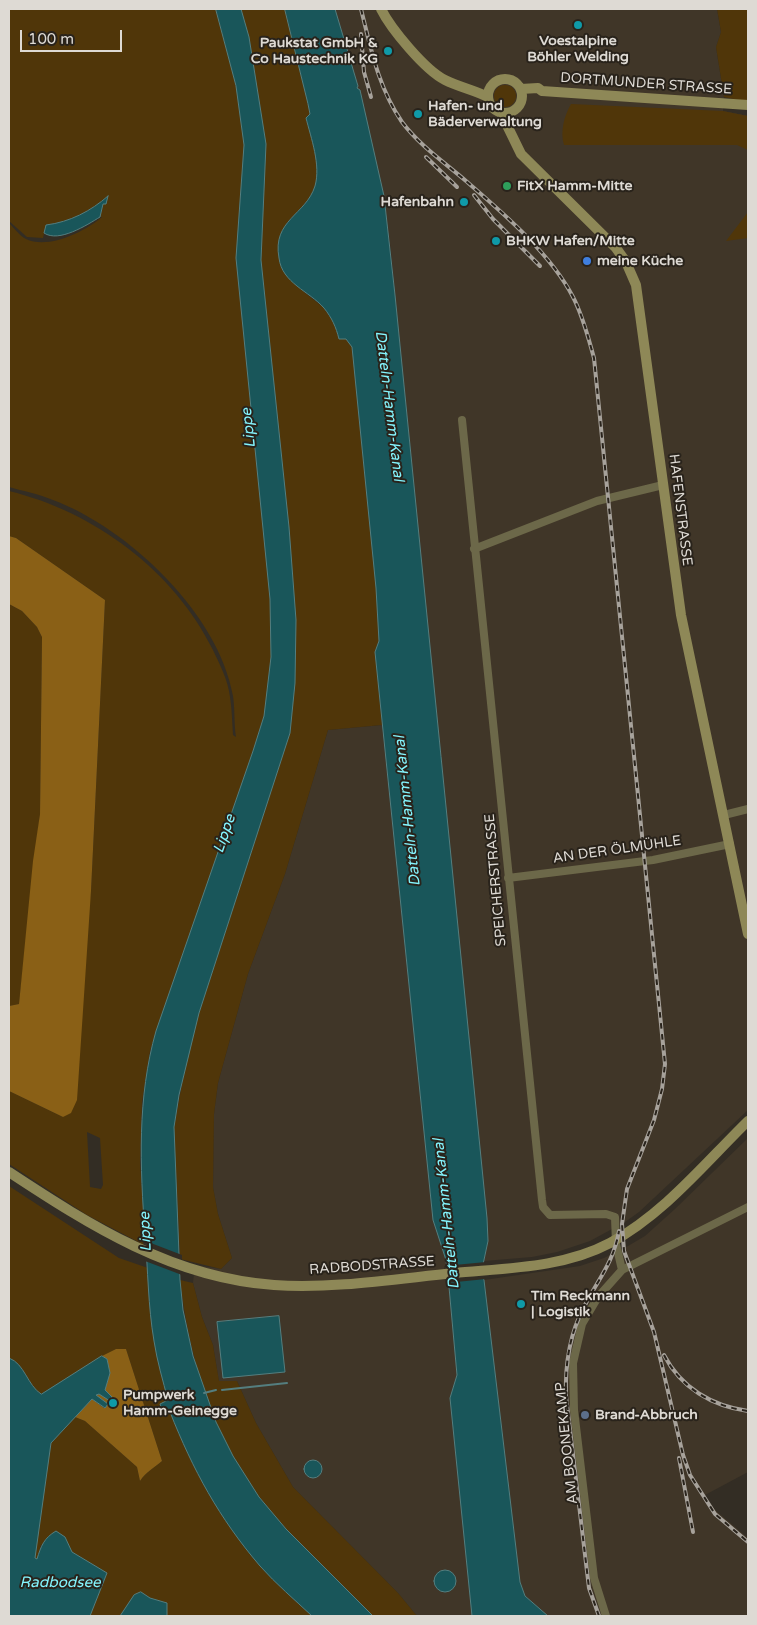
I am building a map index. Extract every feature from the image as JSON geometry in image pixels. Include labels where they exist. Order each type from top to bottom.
[{"type":"main road","points":[[380,9],[393,28],[435,73],[444,79],[466,87],[470,85],[489,92]]},
{"type":"main road","points":[[509,79],[522,93],[521,104],[506,112],[492,107],[489,92],[498,80],[509,79]]},
{"type":"main road","name":"DORTMUNDER STRASSE","points":[[522,93],[538,88],[542,91],[748,105]]},
{"type":"main road","name":"HAFENSTRASSE","points":[[506,112],[510,131],[521,154],[613,245],[633,277],[640,309],[681,616],[748,934]]},
{"type":"main road","name":"RADBODSTRASSE","points":[[9,1172],[76,1216],[144,1252],[189,1269],[240,1280],[274,1284],[337,1284],[491,1270],[554,1262],[608,1244],[641,1224],[748,1121]]},
{"type":"main road","points":[[731,1138],[748,1132]]},
{"type":"street","name":"SPEICHERSTRASSE","points":[[462,420],[543,1207],[550,1215],[555,1216],[606,1214],[615,1217],[615,1238],[622,1270]]},
{"type":"street","points":[[474,549],[596,501],[663,485]]},
{"type":"street","points":[[724,815],[748,809]]},
{"type":"street","name":"AN DER ÖLMÜHLE","points":[[508,878],[653,860],[730,844]]},
{"type":"street","name":"AM BOONEKAMP","points":[[606,1616],[594,1578],[572,1382],[575,1348],[582,1324],[598,1297],[622,1270],[748,1206]]},
{"type":"shaded area","points":[[9,9],[216,9],[236,86],[244,145],[236,258],[270,599],[271,657],[264,716],[150,1051],[142,1102],[140,1163],[146,1246],[87,1215],[9,1164],[9,1091],[63,1117],[91,891],[105,600],[16,538],[9,536],[9,491],[41,501],[72,514],[101,530],[129,549],[177,595],[197,621],[223,673],[230,697],[233,735],[236,737],[233,696],[224,665],[210,635],[190,605],[166,578],[111,531],[82,513],[37,494],[9,487],[9,223],[26,239],[35,242],[55,241],[77,233],[102,217],[100,217],[103,204],[107,197],[79,215],[46,225],[43,238],[27,237],[9,221]],"holes":[[[87,1132],[100,1138],[103,1185],[101,1189],[90,1187]]]},
{"type":"shaded area","points":[[241,9],[285,9],[310,114],[306,118],[317,162],[317,179],[310,197],[286,224],[304,292],[323,307],[335,324],[339,339],[346,339],[352,346],[376,588],[379,641],[375,652],[382,725],[328,730],[285,874],[248,974],[218,1083],[214,1114],[213,1187],[218,1214],[232,1258],[221,1269],[180,1259],[174,1127],[187,1057],[199,1013],[290,733],[295,683],[296,620],[289,527],[261,260],[266,144],[249,37]]},
{"type":"shaded area","points":[[335,9],[717,9],[721,32],[716,47],[724,97],[723,111],[748,116],[748,1110],[639,1212],[625,1222],[590,1241],[557,1252],[532,1257],[484,1261],[488,1241],[484,1195],[391,252],[384,196],[357,88],[358,85]]},
{"type":"shaded area","points":[[717,9],[748,9],[748,102],[724,97],[716,47],[721,32]]},
{"type":"shaded area","points":[[505,85],[513,88],[516,96],[513,104],[505,107],[497,104],[494,96],[497,88]]},
{"type":"shaded area","points":[[571,104],[723,111],[748,116],[748,150],[737,145],[564,145],[562,135],[563,124]]},
{"type":"shaded area","points":[[748,212],[748,238],[726,241]]},
{"type":"shaded area","points":[[9,536],[16,538],[105,600],[91,891],[77,1100],[71,1113],[63,1117],[9,1091],[9,1006],[19,1004],[33,861],[40,814],[42,637],[37,627],[22,611],[9,604]]},
{"type":"shaded area","points":[[9,604],[22,611],[37,627],[42,637],[40,814],[19,1004],[9,1006]]},
{"type":"shaded area","points":[[382,725],[433,1220],[446,1260],[449,1287],[457,1375],[450,1398],[472,1616],[417,1616],[398,1593],[293,1487],[256,1423],[237,1381],[219,1382],[213,1345],[202,1317],[193,1283],[195,1265],[221,1269],[232,1258],[218,1214],[213,1187],[214,1114],[218,1083],[248,974],[285,874],[328,730]]},
{"type":"shaded area","points":[[748,1138],[748,1472],[705,1495],[715,1510],[748,1538],[748,1616],[548,1616],[525,1596],[520,1582],[484,1280],[580,1266],[604,1258],[628,1246],[645,1236],[675,1209]]},
{"type":"shaded area","points":[[9,1186],[119,1258],[148,1268],[154,1340],[168,1401],[163,1414],[170,1412],[208,1492],[245,1548],[272,1579],[312,1616],[167,1616],[167,1603],[150,1598],[141,1592],[134,1596],[120,1616],[90,1616],[107,1573],[72,1552],[65,1537],[41,1545],[37,1559],[34,1558],[51,1443],[75,1417],[85,1421],[137,1467],[140,1481],[162,1461],[126,1349],[116,1349],[41,1394],[32,1385],[19,1365],[9,1358]]},
{"type":"shaded area","points":[[180,1280],[193,1283],[202,1317],[213,1345],[219,1381],[237,1381],[256,1423],[293,1487],[398,1593],[417,1616],[373,1616],[287,1529],[260,1498],[243,1474],[216,1422],[205,1395],[190,1338]]},
{"type":"shaded area","points":[[116,1349],[126,1349],[162,1461],[140,1481],[137,1467],[85,1421],[75,1417],[92,1399],[104,1408],[107,1404],[96,1396],[107,1384],[108,1380],[107,1359],[102,1356]]},
{"type":"water","name":"Lippe","points":[[216,9],[241,9],[249,37],[266,144],[261,260],[289,527],[296,620],[295,683],[290,733],[199,1013],[179,1095],[174,1127],[180,1280],[183,1310],[193,1356],[216,1422],[233,1456],[259,1497],[286,1529],[373,1616],[312,1616],[266,1573],[245,1548],[208,1493],[188,1454],[170,1412],[163,1414],[160,1404],[168,1400],[157,1356],[150,1315],[141,1158],[143,1107],[150,1056],[156,1031],[264,716],[271,657],[270,599],[236,258],[244,145],[236,86]]},
{"type":"water","name":"Datteln-Hamm-Kanal","points":[[285,9],[335,9],[357,88],[360,90],[384,196],[487,1218],[488,1241],[481,1274],[484,1280],[520,1582],[525,1596],[548,1616],[472,1616],[450,1398],[457,1375],[449,1287],[446,1260],[433,1220],[375,652],[379,641],[376,588],[352,347],[346,339],[339,339],[337,331],[324,308],[285,274],[279,258],[278,245],[280,235],[285,226],[311,196],[317,178],[315,152],[306,118],[310,114]]},
{"type":"water","points":[[108,196],[106,204],[103,204],[100,217],[88,224],[73,232],[57,236],[50,236],[44,233],[46,225],[80,215]]},
{"type":"water","points":[[279,1316],[285,1372],[223,1378],[217,1322]]},
{"type":"water","name":"Radbodsee","points":[[102,1356],[107,1359],[110,1373],[105,1390],[112,1397],[110,1401],[99,1394],[96,1395],[108,1404],[105,1408],[92,1399],[51,1443],[35,1558],[37,1559],[46,1540],[56,1531],[65,1537],[72,1552],[107,1573],[90,1616],[9,1616],[9,1358],[19,1365],[32,1385],[41,1394]]},
{"type":"water","points":[[313,1460],[319,1463],[322,1469],[319,1475],[313,1478],[307,1475],[304,1469],[307,1463]]},
{"type":"water","points":[[445,1570],[453,1573],[456,1581],[453,1589],[445,1592],[437,1589],[434,1581],[437,1573]]},
{"type":"water","points":[[141,1592],[150,1598],[167,1603],[167,1616],[120,1616],[134,1595]]},
{"type":"pier","points":[[143,1240],[182,1255],[182,1275],[145,1261]]},
{"type":"pier","points":[[486,1262],[483,1274],[486,1279],[446,1283],[444,1266]]},
{"type":"waterway","points":[[222,1390],[287,1383]]},
{"type":"waterway","points":[[204,1393],[216,1390]]},
{"type":"railway","points":[[361,9],[381,81],[402,122],[424,146],[510,220],[552,265],[577,304],[594,358],[665,1064],[662,1089],[654,1120],[627,1189],[622,1224],[624,1251],[654,1332],[683,1455],[690,1475],[715,1514],[748,1542]]},
{"type":"railway","points":[[361,34],[364,72],[371,97]]},
{"type":"railway","points":[[426,157],[457,187]]},
{"type":"railway","points":[[474,195],[493,219],[540,266]]},
{"type":"railway","points":[[599,1616],[589,1588],[566,1396],[566,1373],[571,1339],[575,1328],[584,1307],[609,1262],[619,1231]]},
{"type":"railway","points":[[664,1355],[679,1377],[699,1394],[722,1405],[748,1411]]},
{"type":"railway","points":[[679,1458],[693,1532]]},
{"type":"place","name":"Voestalpine Böhler Welding","points":[[578,25]]},
{"type":"place","name":"Paukstat GmbH & Co Haustechnik KG","points":[[388,51]]},
{"type":"place","name":"Hafen- und Bäderverwaltung","points":[[418,114]]},
{"type":"place","name":"FitX Hamm-Mitte","points":[[507,186]]},
{"type":"place","name":"Hafenbahn","points":[[464,202]]},
{"type":"place","name":"BHKW Hafen/Mitte","points":[[496,241]]},
{"type":"place","name":"meine Küche","points":[[587,261]]},
{"type":"place","name":"Tim Reckmann | Logistik","points":[[521,1304]]},
{"type":"place","name":"Pumpwerk Hamm-Geinegge","points":[[113,1403]]},
{"type":"place","name":"Brand-Abbruch","points":[[585,1415]]}]
